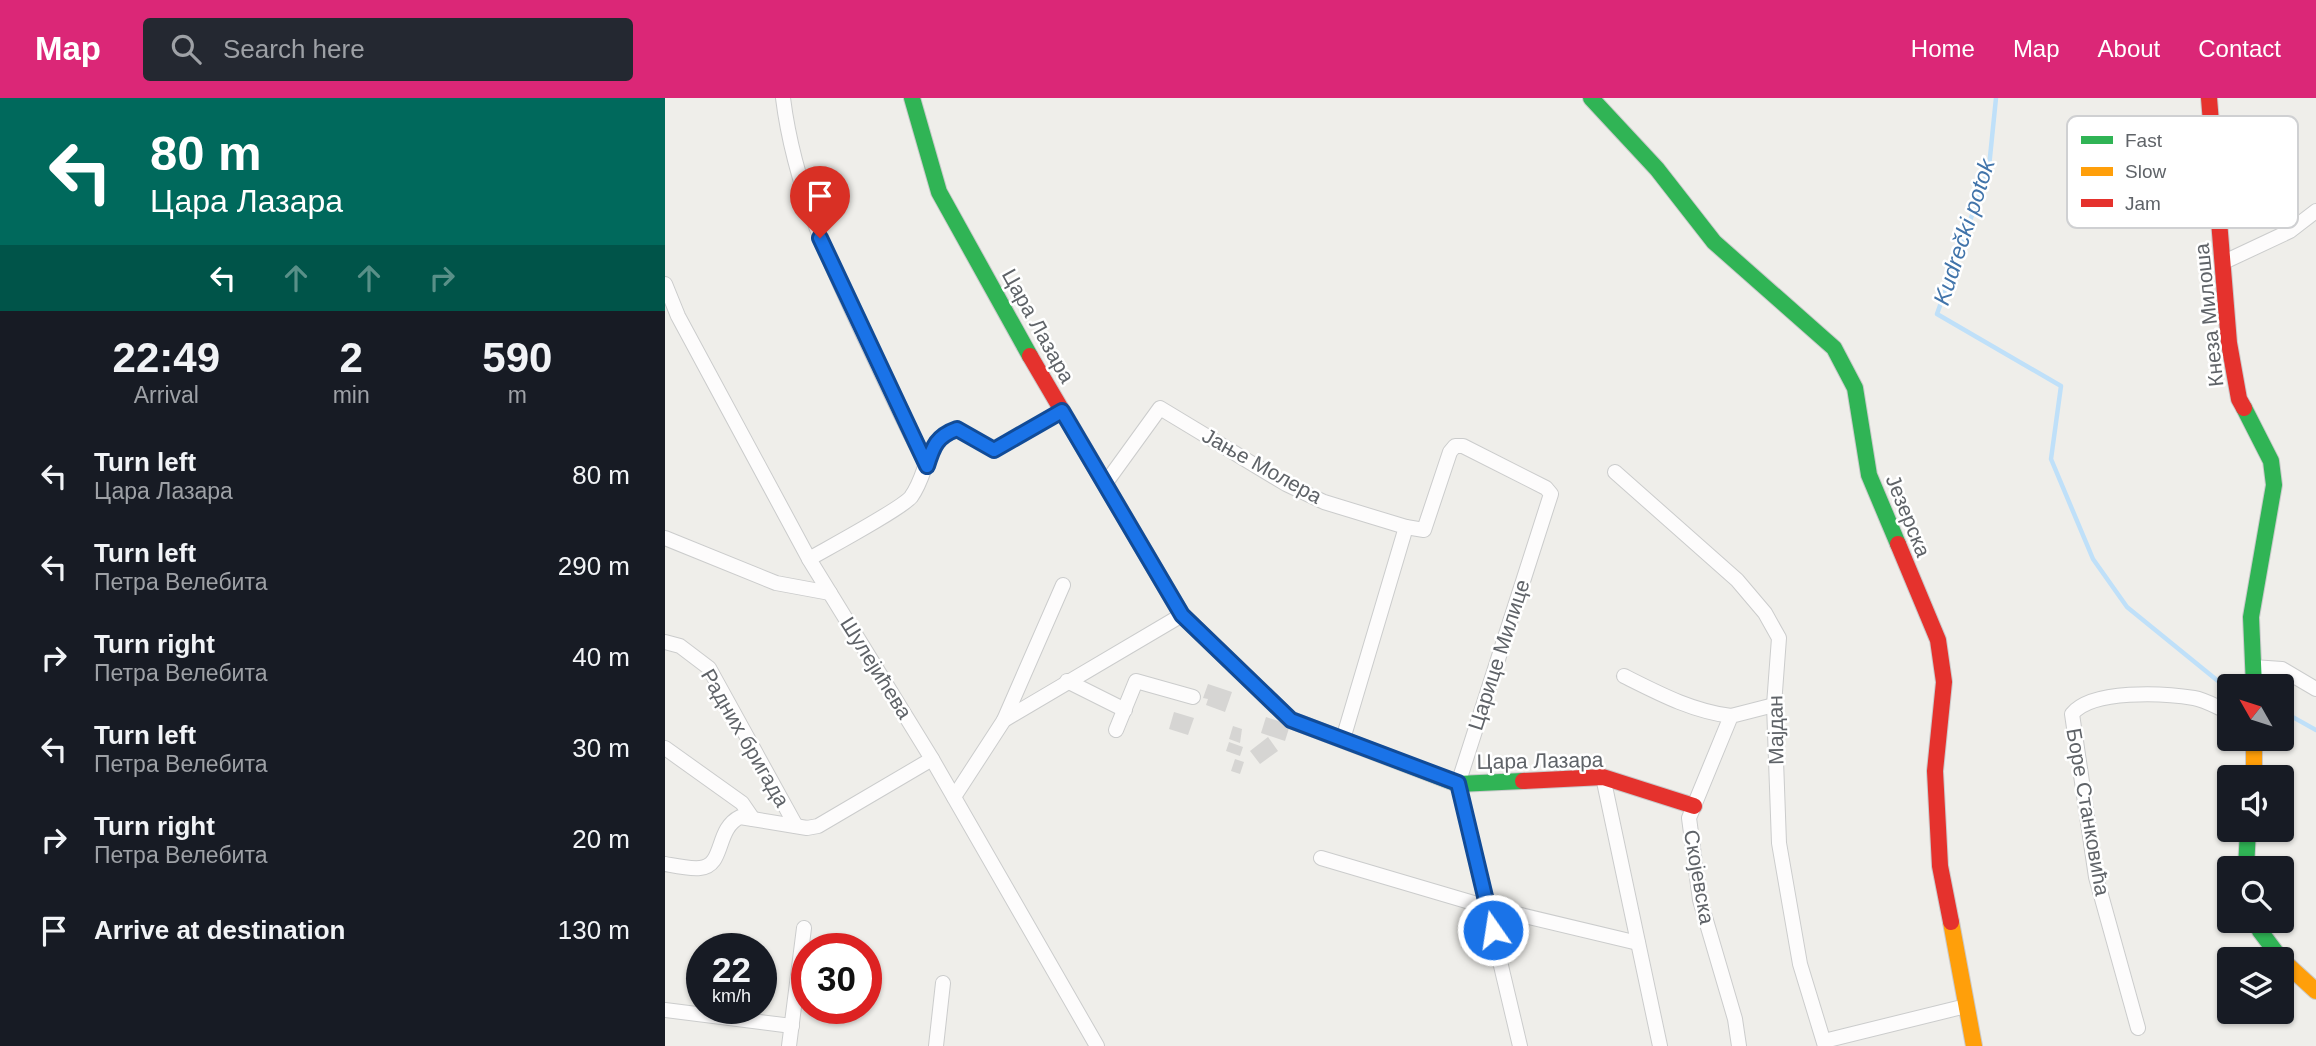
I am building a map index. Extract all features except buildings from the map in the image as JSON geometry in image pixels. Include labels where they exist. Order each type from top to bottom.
[{"type":"street","points":[[783,98],[789,141],[798,176],[830,264],[927,466]]},
{"type":"street","name":"Цара Лазара","points":[[912,98],[939,192],[1062,411],[1182,615],[1291,720],[1458,783],[1603,777],[1694,806]]},
{"type":"street","name":"Језерска","points":[[1591,98],[1657,169],[1714,242],[1834,348],[1855,388],[1869,475],[1938,640],[1944,682],[1935,771],[1940,866],[1974,1046]]},
{"type":"street","name":"Кнеза Милоша","points":[[2209,98],[2211,116]]},
{"type":"street","points":[[2298,225],[2316,211]]},
{"type":"street","name":"Кнеза Милоша","points":[[2221,228],[2229,343],[2239,399],[2271,461],[2274,485],[2251,617],[2253,674]]},
{"type":"street","points":[[2224,262],[2294,228]]},
{"type":"street","name":"Шулејићева","points":[[665,284],[678,316],[809,559],[932,759],[1097,1046]]},
{"type":"street","name":"Јање Молера","points":[[1105,484],[1160,408],[1286,484],[1324,502],[1406,527]]},
{"type":"street","points":[[809,559],[910,499],[927,466],[934,442],[944,433],[957,429],[994,450],[1062,411]]},
{"type":"street","name":"Царице Милице","points":[[1406,527],[1424,530],[1450,452],[1455,446],[1463,446],[1546,488],[1551,494],[1458,783]]},
{"type":"street","name":"Мајдан","points":[[1617,474],[1737,580],[1765,613],[1779,638],[1774,705],[1779,843],[1800,964],[1824,1044]]},
{"type":"street","points":[[1343,739],[1406,527]]},
{"type":"street","points":[[665,538],[776,583],[830,593]]},
{"type":"street","points":[[954,797],[1004,720],[1063,585]]},
{"type":"street","points":[[1004,720],[1182,615]]},
{"type":"street","name":"Радних бригада","points":[[665,642],[680,646],[709,668],[796,826],[807,828],[833,820],[932,759]]},
{"type":"street","points":[[2253,667],[2282,669],[2316,689]]},
{"type":"street","points":[[1624,676],[1676,702],[1705,712],[1731,716],[1774,705]]},
{"type":"street","points":[[1067,681],[1125,709]]},
{"type":"street","points":[[1116,730],[1136,681],[1193,697]]},
{"type":"street","name":"Боре Станковића","points":[[2138,1028],[2096,877],[2072,714],[2093,699],[2144,695],[2196,698],[2217,707]]},
{"type":"street","name":"Скојевска","points":[[1731,716],[1689,818],[1700,900],[1735,1019],[1739,1046]]},
{"type":"street","points":[[665,748],[742,803],[753,819]]},
{"type":"street","points":[[1603,777],[1660,1046]]},
{"type":"street","points":[[1458,783],[1520,1046]]},
{"type":"street","points":[[665,864],[700,868],[710,864],[717,857],[725,829],[740,817],[796,826]]},
{"type":"street","points":[[1321,858],[1487,907],[1638,943]]},
{"type":"street","points":[[789,1046],[804,928]]},
{"type":"street","points":[[2262,933],[2273,947]]},
{"type":"street","points":[[2294,970],[2316,991]]},
{"type":"street","points":[[936,1046],[943,983]]},
{"type":"street","points":[[1824,1044],[1966,1006]]},
{"type":"street","points":[[665,1010],[792,1027]]},
{"type":"waterway","name":"Kudrečki potok","points":[[1996,98],[1989,167],[1937,314],[2061,386],[2051,459],[2093,559],[2127,607],[2217,680]]},
{"type":"waterway","name":"Kudrečki potok","points":[[2294,718],[2316,730]]},
{"type":"traffic: fast","points":[[912,98],[939,192],[1030,356]]},
{"type":"traffic: fast","points":[[1591,98],[1657,169],[1714,242],[1834,348],[1855,388],[1869,475],[1898,544]]},
{"type":"traffic: fast","points":[[2244,408],[2271,461],[2274,485],[2251,617],[2253,674]]},
{"type":"traffic: fast","points":[[1235,666],[1291,720],[1458,784],[1523,781]]},
{"type":"traffic: fast","points":[[2247,842],[2247,856]]},
{"type":"traffic: fast","points":[[2262,933],[2272,947]]},
{"type":"traffic: slow","points":[[2254,751],[2254,765]]},
{"type":"traffic: slow","points":[[1951,922],[1974,1046]]},
{"type":"traffic: slow","points":[[2294,971],[2316,991]]},
{"type":"traffic: jam","points":[[2209,98],[2210,116]]},
{"type":"traffic: jam","points":[[2220,228],[2229,343],[2239,399],[2244,408]]},
{"type":"traffic: jam","points":[[1030,356],[1182,615],[1235,666]]},
{"type":"traffic: jam","points":[[1898,544],[1938,640],[1944,682],[1935,771],[1940,866],[1951,922]]},
{"type":"traffic: jam","points":[[1523,781],[1603,777],[1694,806]]},
{"type":"route","points":[[820,238],[849,305],[927,466],[934,442],[944,433],[957,429],[994,450],[1062,411],[1182,615],[1291,720],[1458,783],[1493,930]]}]
